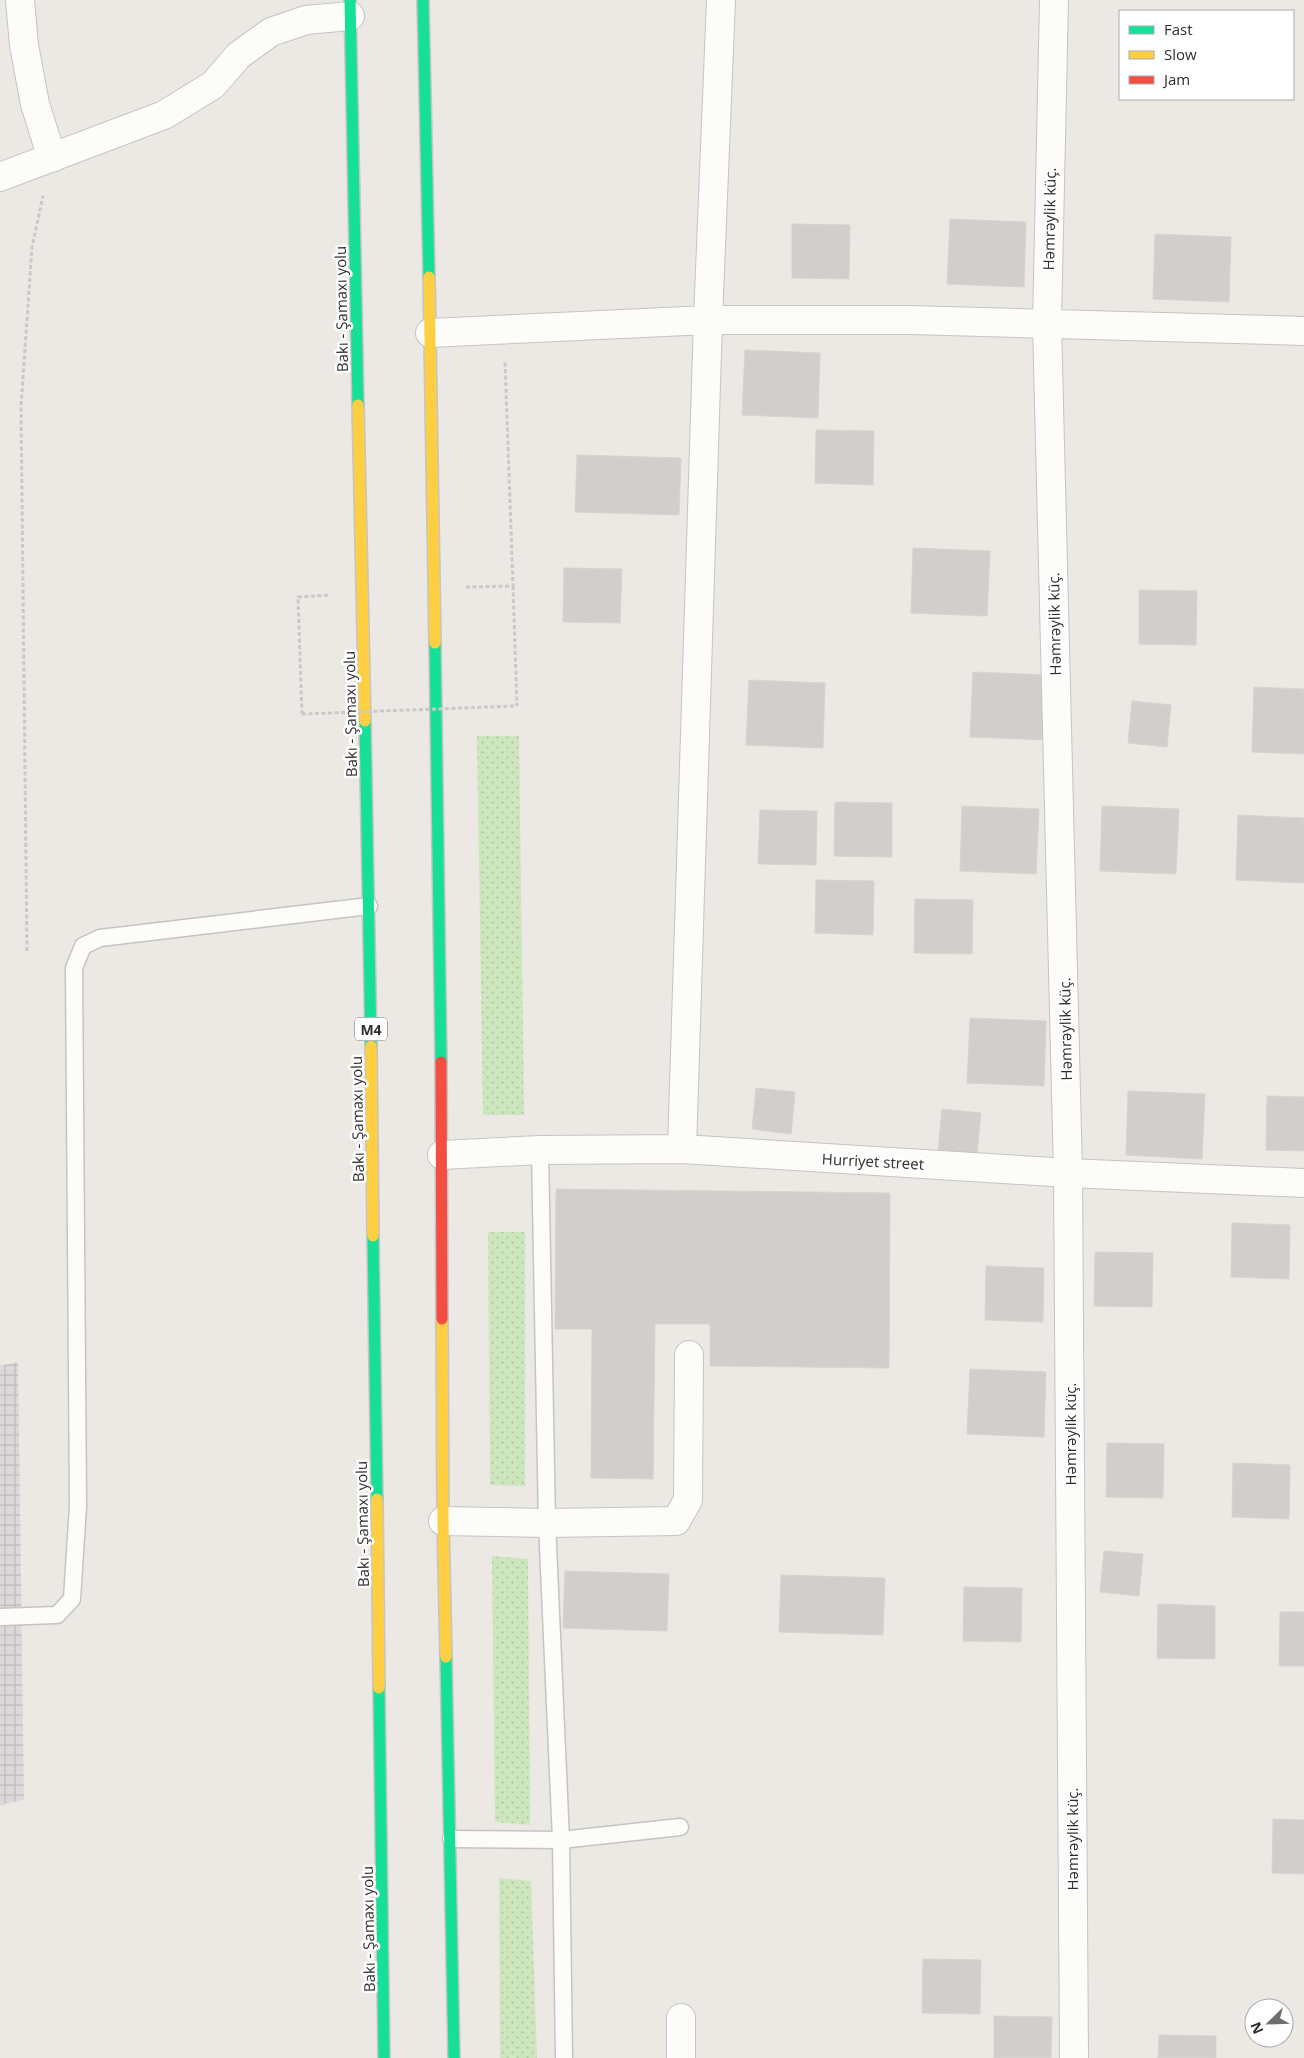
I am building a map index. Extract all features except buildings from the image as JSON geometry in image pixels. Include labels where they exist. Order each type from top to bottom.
[{"type":"highway","points":[[423,0],[430,333],[442,1155],[443,1521],[454,2058]]},
{"type":"highway","name":"Bakı - Şamaxı yolu","points":[[350,8],[369,906],[384,2058]]},
{"type":"street","points":[[20,0],[24,45],[35,104],[52,158]]},
{"type":"street","points":[[682,1149],[708,320],[722,0]]},
{"type":"street","name":"Həmrəylik küç.","points":[[1054,0],[1047,323],[1068,1173],[1074,2058]]},
{"type":"street","points":[[0,177],[164,115],[213,85],[239,55],[272,32],[350,8]]},
{"type":"street","points":[[430,333],[708,320],[910,320],[1304,331]]},
{"type":"street","name":"Hurriyet street","points":[[442,1155],[540,1150],[682,1149],[1068,1173],[1304,1183]]},
{"type":"street","points":[[443,1521],[547,1523],[676,1521],[688,1500],[689,1355]]},
{"type":"street","points":[[681,2018],[681,2058]]},
{"type":"lane","points":[[0,1617],[58,1615],[72,1598],[78,1506],[74,968],[84,946],[100,938],[369,906]]},
{"type":"lane","points":[[540,1150],[547,1523],[562,1840],[564,2058]]},
{"type":"lane","points":[[451,1839],[562,1840],[680,1827]]},
{"type":"path","points":[[27,951],[21,407],[32,247],[52,158]]},
{"type":"path","points":[[298,597],[302,714],[517,706],[504,329]]},
{"type":"path","points":[[434,588],[513,586]]},
{"type":"shaded area","points":[[18,1362],[24,1800],[0,1805],[0,1366]]},
{"type":"green space","points":[[477,736],[519,736],[524,1115],[483,1115]]},
{"type":"green space","points":[[488,1232],[525,1232],[525,1486],[490,1485]]},
{"type":"green space","points":[[492,1556],[528,1559],[530,1825],[495,1822]]},
{"type":"green space","points":[[499,1878],[531,1881],[537,2058],[500,2058]]},
{"type":"traffic: fast","points":[[350,0],[358,405]]},
{"type":"traffic: fast","points":[[423,0],[429,277]]},
{"type":"traffic: fast","points":[[435,643],[441,1062]]},
{"type":"traffic: fast","points":[[365,721],[371,1046]]},
{"type":"traffic: fast","points":[[373,1236],[377,1499]]},
{"type":"traffic: fast","points":[[446,1657],[454,2058]]},
{"type":"traffic: fast","points":[[379,1688],[384,2058]]},
{"type":"traffic: slow","points":[[429,277],[435,643]]},
{"type":"traffic: slow","points":[[358,405],[365,721]]},
{"type":"traffic: slow","points":[[371,1046],[373,1236]]},
{"type":"traffic: slow","points":[[442,1319],[446,1657]]},
{"type":"traffic: slow","points":[[377,1499],[379,1688]]},
{"type":"traffic: jam","points":[[441,1062],[442,1319]]}]
